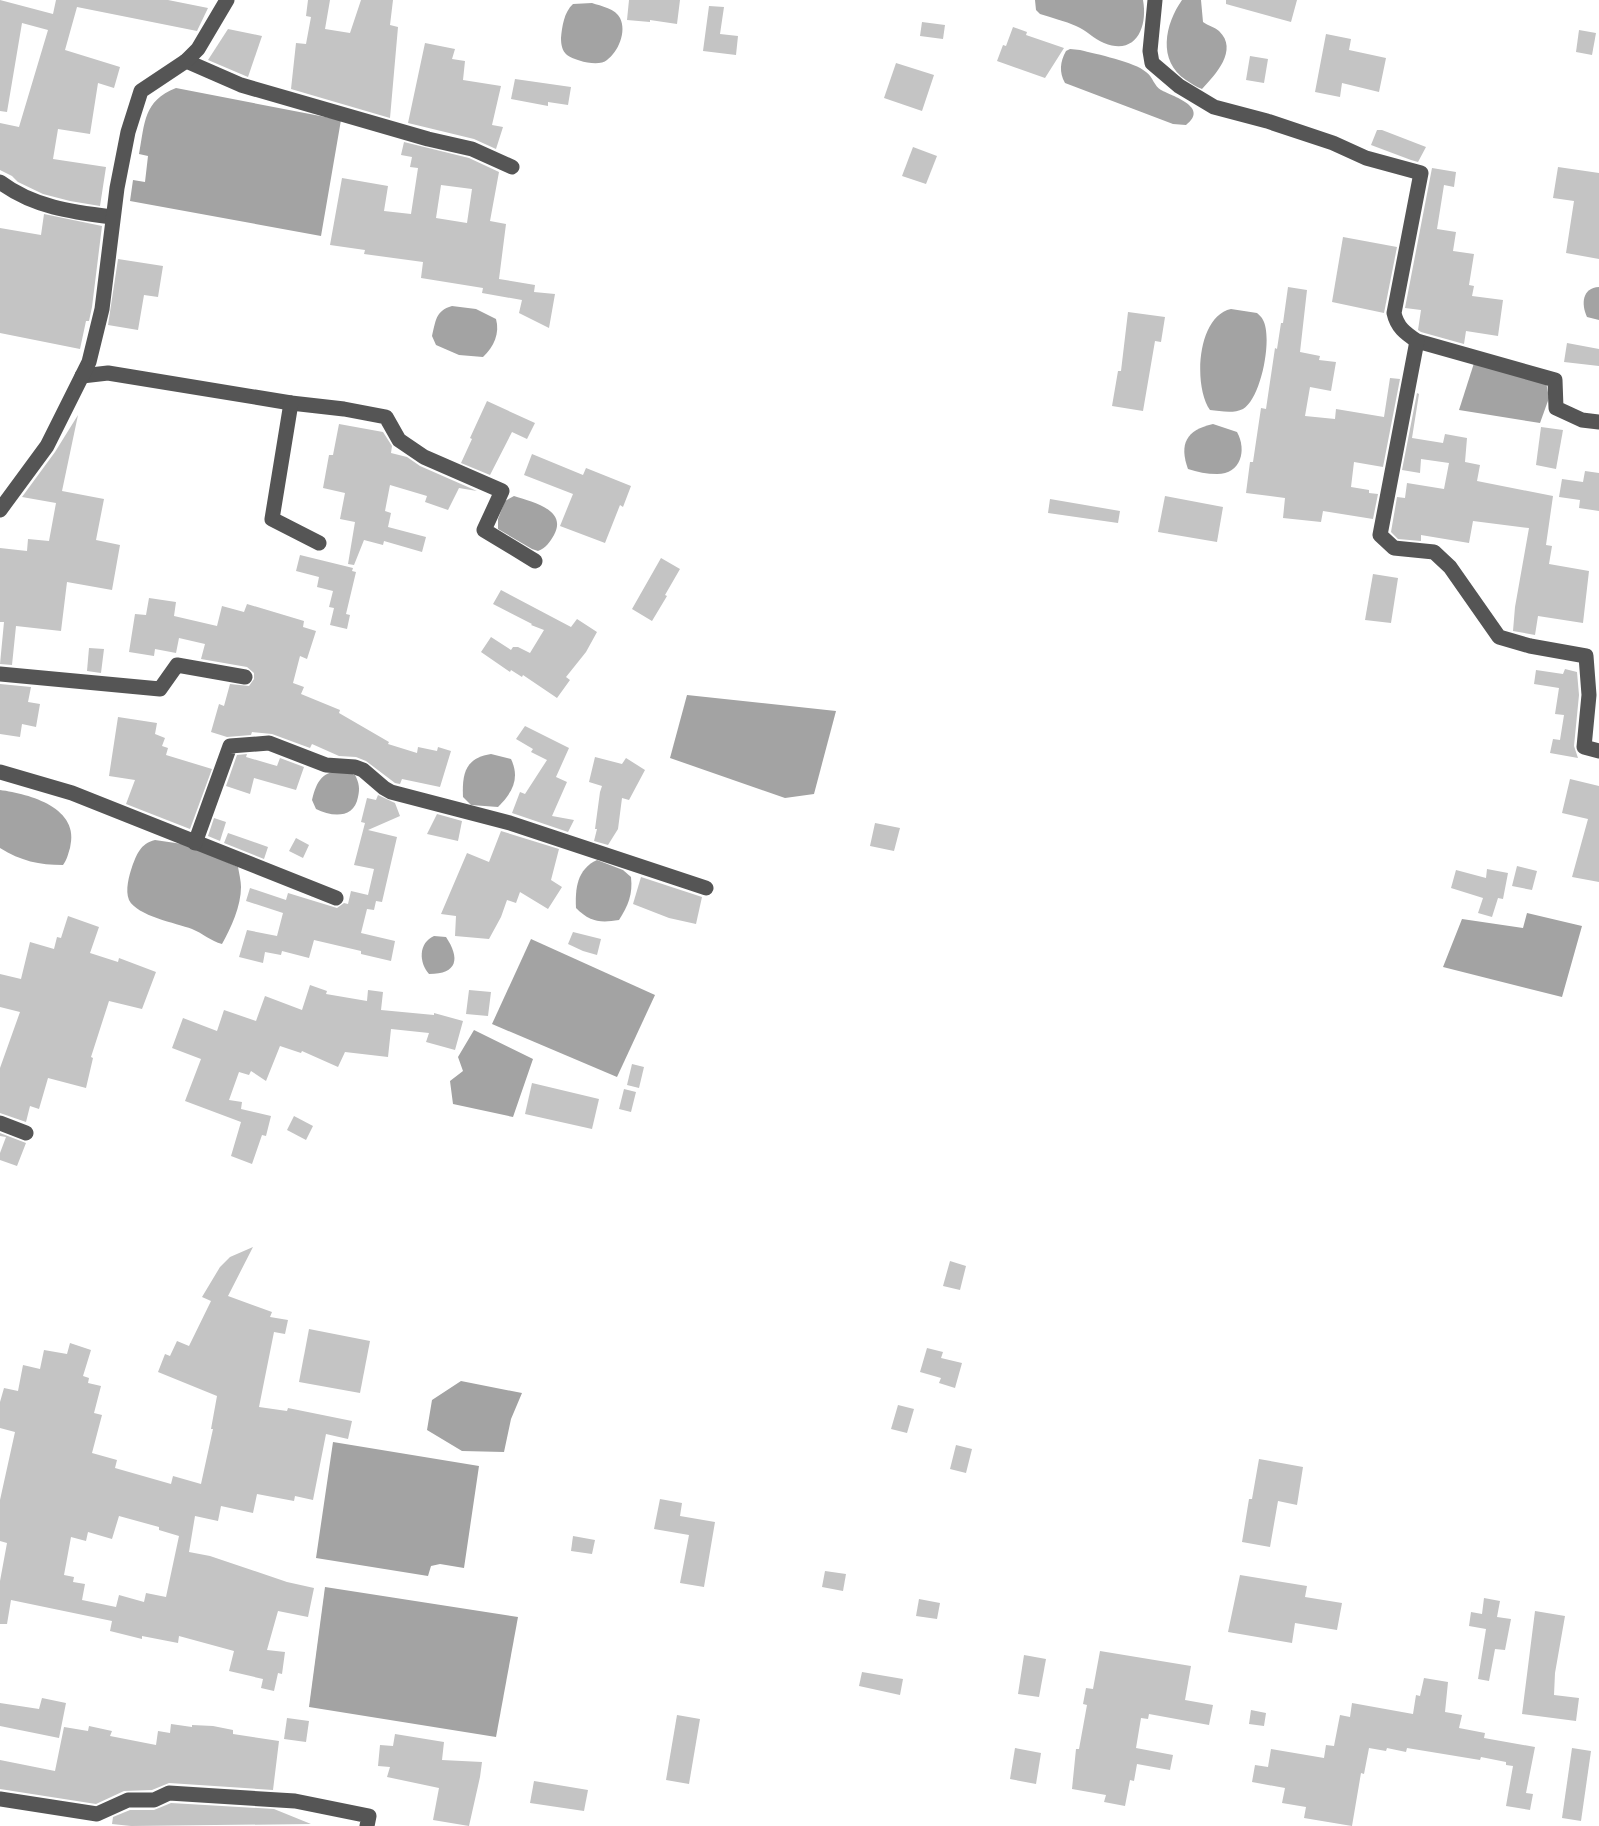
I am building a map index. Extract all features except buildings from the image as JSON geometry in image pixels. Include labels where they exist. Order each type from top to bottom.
[{"type":"street","points":[[0,510],[47,446],[89,362],[102,309],[112,217],[128,132],[141,91],[186,61],[198,49],[227,0]]},
{"type":"street","points":[[1155,0],[1150,51],[1152,63],[1179,86],[1214,107],[1267,121],[1332,143],[1366,158],[1421,173],[1402,261],[1394,313],[1396,324],[1417,341],[1555,380],[1556,408],[1582,420],[1599,422]]},
{"type":"street","points":[[186,61],[241,85],[428,139],[472,148],[512,167]]},
{"type":"street","points":[[0,182],[16,194],[43,205],[112,217]]},
{"type":"street","points":[[1417,341],[1380,535],[1394,548],[1434,552],[1450,567],[1499,637],[1530,646],[1586,656],[1588,695],[1584,747],[1599,751]]},
{"type":"street","points":[[82,376],[108,373],[386,417],[399,440],[424,457],[502,491],[484,530],[534,561]]},
{"type":"street","points":[[291,403],[272,519],[319,543]]},
{"type":"street","points":[[0,674],[160,689],[177,665],[245,677]]},
{"type":"street","points":[[195,843],[230,746],[269,743],[326,765],[355,767],[363,770],[391,792],[510,823],[706,888]]},
{"type":"street","points":[[0,772],[72,793],[336,898]]},
{"type":"street","points":[[0,1123],[26,1133]]},
{"type":"street","points":[[0,1799],[97,1814],[128,1800],[154,1800],[169,1793],[284,1801],[369,1816],[367,1826]]},
{"type":"shaded area","points":[[1035,0],[1143,0],[1144,20],[1132,42],[1124,46],[1115,46],[1100,41],[1076,26],[1040,14],[1036,10]]},
{"type":"shaded area","points":[[1182,0],[1201,0],[1203,22],[1219,31],[1225,38],[1227,46],[1223,62],[1202,89],[1177,72],[1168,53],[1168,31]]},
{"type":"shaded area","points":[[592,3],[615,12],[622,23],[622,35],[618,47],[607,60],[598,63],[581,61],[567,55],[561,43],[564,20],[570,7],[573,4]]},
{"type":"shaded area","points":[[1070,49],[1115,59],[1141,68],[1161,90],[1187,103],[1192,108],[1194,113],[1192,119],[1186,125],[1173,124],[1065,83],[1061,63],[1066,51]]},
{"type":"shaded area","points":[[176,88],[341,120],[321,236],[130,201],[133,180],[145,182],[148,156],[139,154],[147,114],[157,99]]},
{"type":"shaded area","points":[[1599,287],[1599,320],[1587,317],[1584,298],[1589,290]]},
{"type":"shaded area","points":[[452,306],[476,309],[496,319],[495,340],[483,357],[459,355],[436,345],[432,336],[437,317],[446,308]]},
{"type":"shaded area","points":[[1231,309],[1257,313],[1263,319],[1267,340],[1264,368],[1255,393],[1243,409],[1231,412],[1210,410],[1201,385],[1201,353],[1211,324],[1220,314]]},
{"type":"shaded area","points":[[1475,360],[1546,382],[1549,398],[1540,423],[1459,410]]},
{"type":"shaded area","points":[[1213,424],[1237,432],[1241,446],[1240,460],[1232,470],[1225,473],[1210,474],[1188,469],[1184,452],[1187,439],[1196,430]]},
{"type":"shaded area","points":[[514,496],[546,508],[556,519],[557,526],[554,535],[541,550],[532,549],[498,529],[498,519],[505,501]]},
{"type":"shaded area","points":[[687,695],[836,711],[814,794],[785,798],[670,758]]},
{"type":"shaded area","points":[[491,754],[511,759],[515,772],[514,784],[508,796],[498,807],[471,805],[463,797],[463,781],[467,768],[476,759]]},
{"type":"shaded area","points":[[343,770],[355,775],[359,786],[356,804],[347,813],[335,815],[316,809],[312,800],[318,782],[325,775]]},
{"type":"shaded area","points":[[0,790],[25,795],[61,813],[68,823],[71,834],[70,848],[63,865],[30,861],[0,848]]},
{"type":"shaded area","points":[[155,840],[189,845],[238,867],[241,887],[239,902],[222,944],[192,929],[148,915],[133,906],[129,900],[128,883],[136,858],[142,847]]},
{"type":"shaded area","points":[[597,860],[623,870],[631,877],[629,900],[619,920],[596,920],[576,908],[576,894],[581,874]]},
{"type":"shaded area","points":[[1527,913],[1582,926],[1562,997],[1443,967],[1462,919],[1523,928]]},
{"type":"shaded area","points":[[434,936],[446,937],[453,952],[454,963],[446,971],[429,974],[423,964],[422,954],[425,943]]},
{"type":"shaded area","points":[[531,939],[655,995],[617,1077],[492,1024]]},
{"type":"shaded area","points":[[474,1030],[533,1059],[513,1117],[453,1104],[450,1081],[463,1071],[458,1057]]},
{"type":"shaded area","points":[[461,1381],[522,1393],[511,1419],[504,1452],[462,1451],[427,1430],[432,1400]]},
{"type":"shaded area","points":[[333,1442],[479,1466],[464,1568],[440,1564],[431,1566],[428,1576],[316,1558]]},
{"type":"shaded area","points":[[325,1587],[518,1617],[496,1737],[309,1707]]}]
